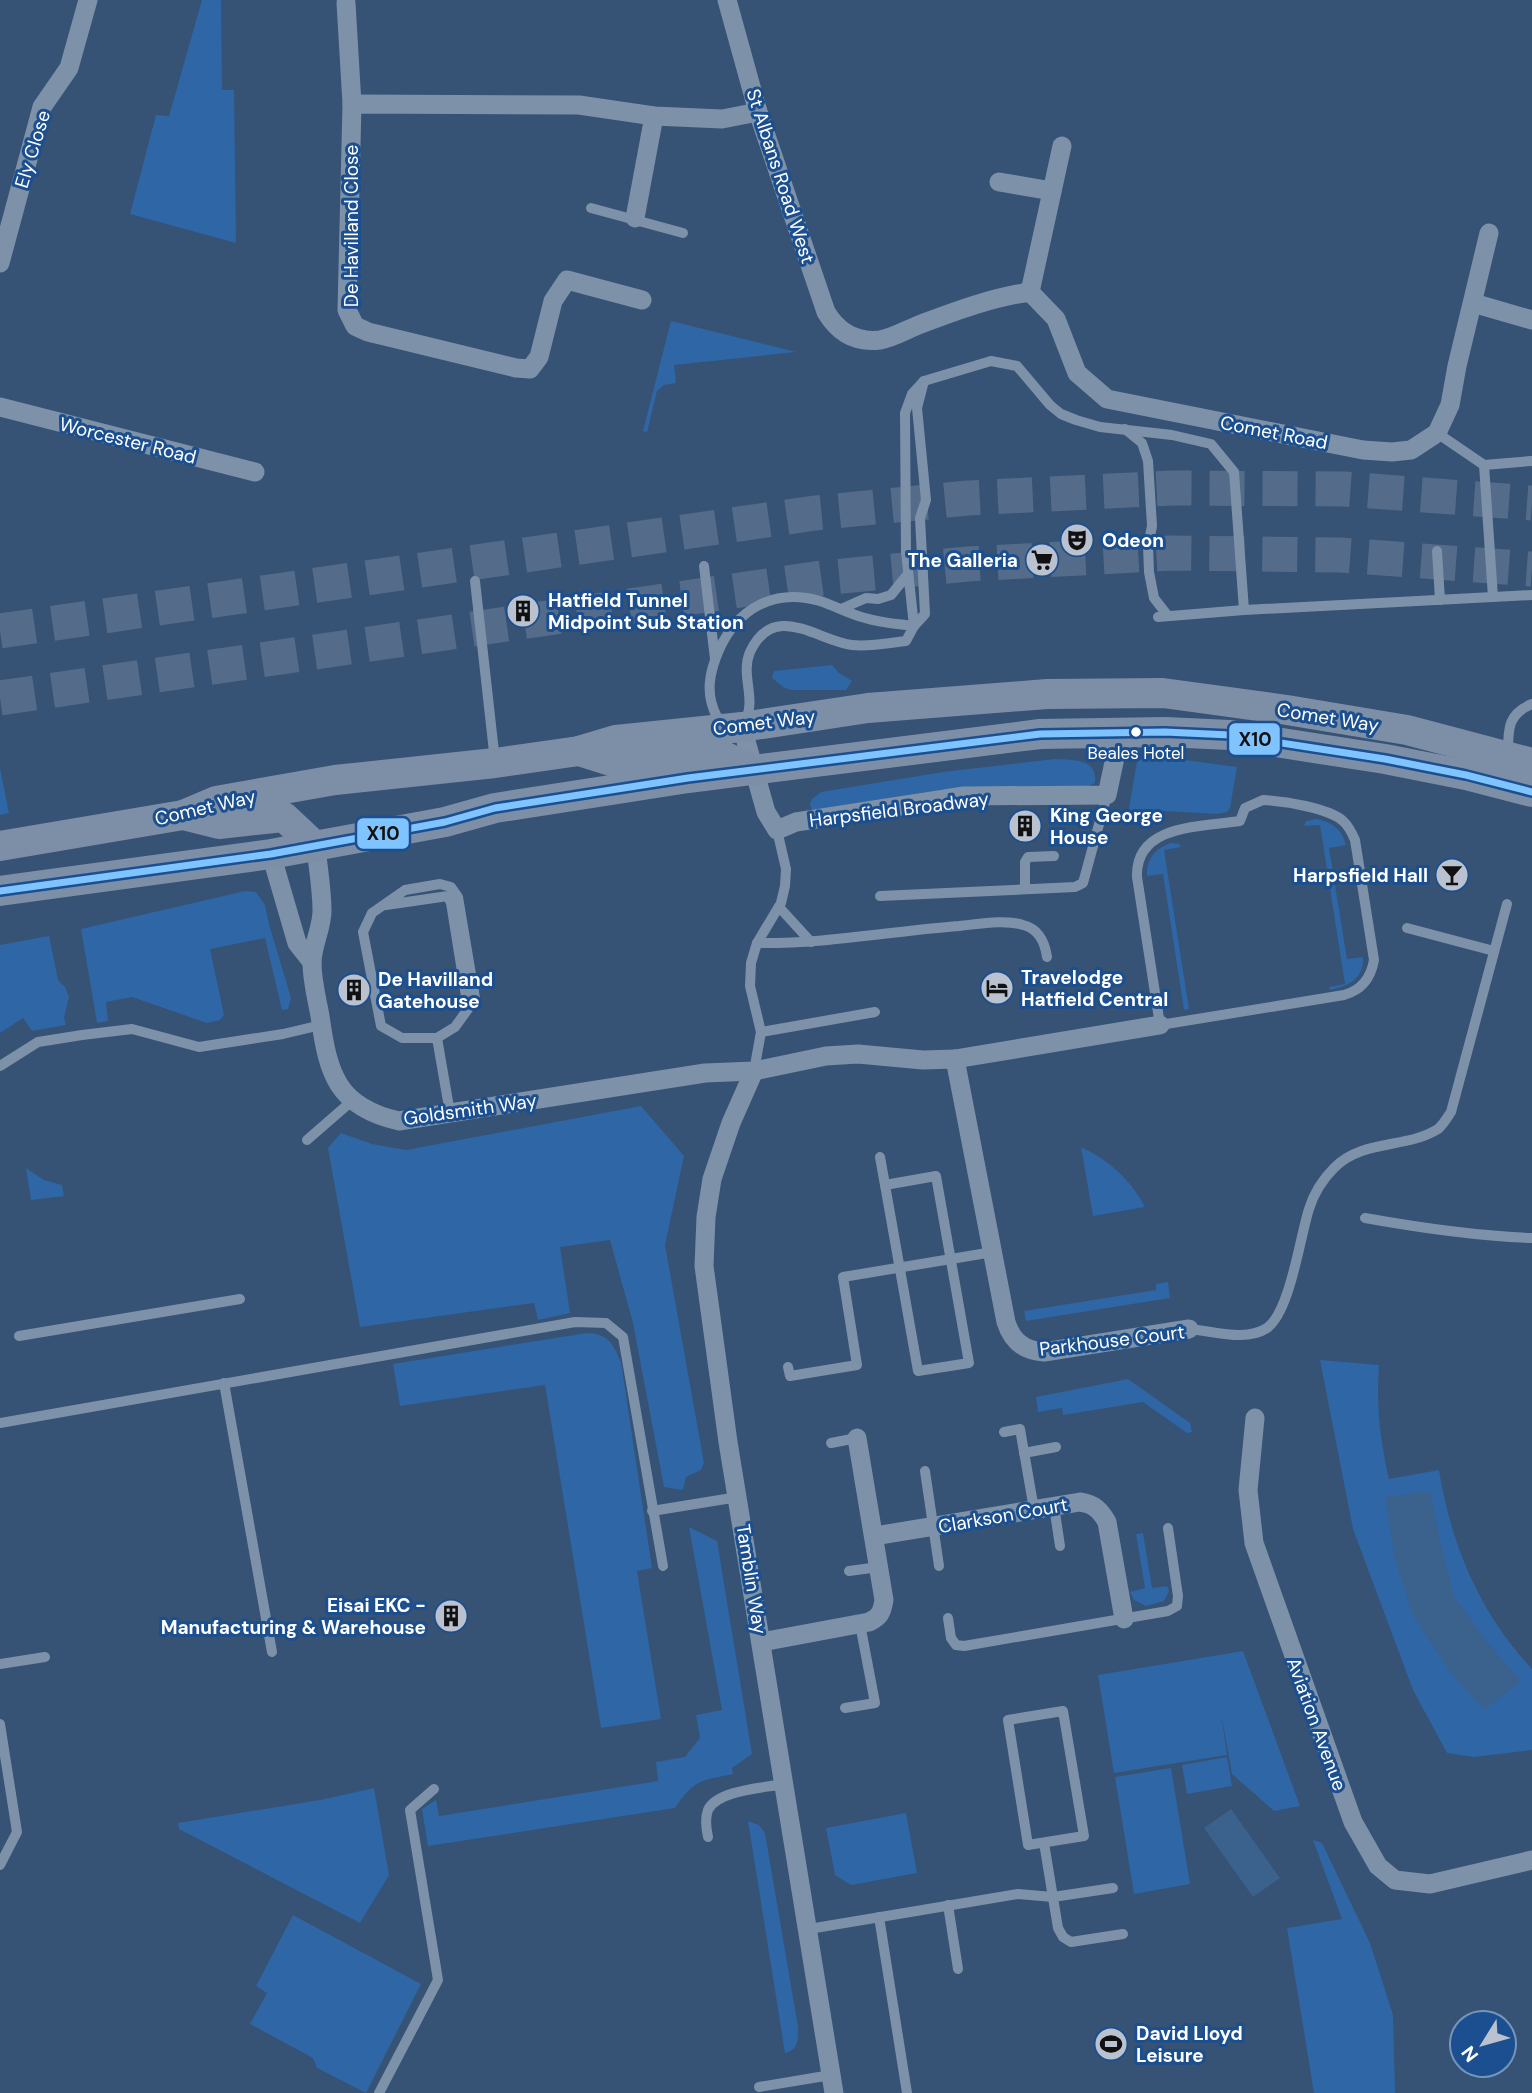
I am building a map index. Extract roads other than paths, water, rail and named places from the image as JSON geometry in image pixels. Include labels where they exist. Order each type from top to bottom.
[{"type":"main road","name":"Comet Way","points":[[0,846],[183,815],[216,802],[319,783],[495,763],[579,751],[616,740],[741,727],[906,703],[1047,694],[1163,694],[1287,709],[1407,730],[1520,759]]},
{"type":"main road","name":"Comet Way","points":[[0,891],[316,847],[445,822],[495,808],[754,770],[1040,734],[1165,732],[1230,735],[1452,772],[1532,792]]},
{"type":"main road","points":[[579,751],[620,764],[717,754],[754,770]]},
{"type":"main road","points":[[271,854],[284,817],[319,783]]},
{"type":"main road","points":[[183,815],[219,824],[284,817],[316,847]]},
{"type":"street","name":"Ely Close","points":[[0,263],[43,107],[69,68],[88,0]]},
{"type":"street","name":"St Albans Road West","points":[[727,0],[758,112],[826,312],[836,328],[855,338],[880,340],[947,315],[1013,294],[1030,292]]},
{"type":"street","name":"De Havilland Close","points":[[346,3],[352,104],[347,310],[355,326],[394,339],[530,369],[539,356],[553,301],[567,280],[642,300]]},
{"type":"street","points":[[352,104],[579,105],[654,116],[722,119],[758,112]]},
{"type":"street","points":[[635,218],[654,116]]},
{"type":"street","points":[[1030,292],[1062,146]]},
{"type":"street","points":[[999,182],[1052,191]]},
{"type":"street","points":[[1437,433],[1450,405],[1489,233]]},
{"type":"street","name":"Comet Road","points":[[1030,292],[1056,319],[1077,373],[1107,399],[1363,450],[1411,450],[1437,433]]},
{"type":"street","points":[[1473,303],[1532,320]]},
{"type":"street","name":"Worcester Road","points":[[0,407],[256,472]]},
{"type":"street","points":[[741,727],[766,812],[777,830]]},
{"type":"street","points":[[1107,795],[1116,752],[1112,732]]},
{"type":"street","name":"Harpsfield Broadway","points":[[777,830],[796,822],[964,796],[1107,795]]},
{"type":"street","name":"Goldsmith Way","points":[[316,847],[322,913],[312,961],[330,1068],[341,1090],[360,1107],[399,1121],[696,1074],[754,1071],[802,1059],[858,1054],[923,1060],[955,1059],[1160,1026]]},
{"type":"street","name":"Goldsmith Way","points":[[271,854],[297,943],[312,961]]},
{"type":"street","name":"Parkhouse Court","points":[[955,1059],[1009,1331],[1014,1340],[1029,1349],[1044,1352],[1189,1329]]},
{"type":"street","name":"Tamblin Way","points":[[754,1071],[730,1123],[712,1179],[706,1217],[704,1266],[728,1442],[832,2084]]},
{"type":"street","name":"Aviation Avenue","points":[[1255,1418],[1248,1490],[1254,1543],[1353,1822],[1378,1866],[1395,1880],[1430,1884],[1532,1860]]},
{"type":"street","points":[[762,1642],[860,1625],[878,1618],[883,1610],[875,1536],[857,1438]]},
{"type":"street","name":"Clarkson Court","points":[[875,1536],[1080,1502],[1091,1504],[1101,1512],[1107,1522],[1124,1619]]},
{"type":"lane","points":[[591,208],[683,233]]},
{"type":"lane","points":[[914,626],[908,574],[904,477],[905,414],[912,394],[924,381],[991,361],[1017,366],[1061,414],[1100,427],[1172,435],[1211,444],[1234,471],[1244,610]]},
{"type":"lane","points":[[914,626],[871,620],[818,601],[782,597],[761,602],[735,624],[724,638],[715,659],[708,692],[710,705],[716,717],[741,727],[750,711],[747,660],[751,649],[766,633],[785,625],[851,645],[906,641],[925,614],[920,518],[926,500],[917,408],[924,381]]},
{"type":"lane","points":[[1125,429],[1142,443],[1148,461],[1152,526],[1148,545],[1149,572],[1154,598],[1163,617],[1493,597],[1519,599],[1532,595]]},
{"type":"lane","points":[[1437,433],[1483,465],[1531,460]]},
{"type":"lane","points":[[1483,465],[1493,597]]},
{"type":"lane","points":[[1437,551],[1440,600]]},
{"type":"lane","points":[[704,566],[715,659]]},
{"type":"lane","points":[[841,610],[866,598],[878,599],[891,594],[908,574]]},
{"type":"lane","points":[[475,581],[495,763]]},
{"type":"lane","points":[[1520,759],[1509,729],[1520,708],[1532,704]]},
{"type":"lane","points":[[880,896],[1075,887],[1083,883],[1107,795]]},
{"type":"lane","points":[[1263,800],[1322,811],[1343,820],[1355,840],[1374,960],[1365,982],[1352,993],[1344,995],[1160,1026],[1137,877],[1138,858],[1149,842],[1166,833],[1240,821],[1245,808],[1263,800]]},
{"type":"lane","points":[[754,1071],[761,1032],[750,986],[751,963],[757,943],[779,907],[785,886],[786,869],[777,830]]},
{"type":"lane","points":[[1025,889],[1025,862],[1028,857],[1054,856]]},
{"type":"lane","points":[[448,896],[451,903],[468,1009],[455,1027],[437,1038],[402,1038],[382,1026],[363,932],[372,913],[386,905],[448,896]]},
{"type":"lane","name":"Parkhouse Court","points":[[1189,1329],[1239,1336],[1268,1328],[1278,1317],[1284,1302],[1310,1207],[1320,1185],[1336,1166],[1354,1154],[1374,1146],[1422,1136],[1440,1128],[1451,1112],[1507,904]]},
{"type":"lane","points":[[779,907],[811,942]]},
{"type":"lane","points":[[757,943],[811,942],[936,927],[998,923],[1024,925],[1037,933],[1045,944],[1047,957]]},
{"type":"lane","points":[[1407,928],[1494,951]]},
{"type":"lane","points":[[761,1032],[875,1012]]},
{"type":"lane","points":[[0,1066],[38,1042],[82,1035],[132,1029],[199,1047],[283,1034],[321,1025]]},
{"type":"lane","points":[[437,1038],[450,1113]]},
{"type":"lane","points":[[307,1140],[353,1100]]},
{"type":"lane","points":[[880,1157],[918,1371],[969,1363],[936,1176],[885,1185]]},
{"type":"lane","points":[[1365,1218],[1447,1232],[1532,1238]]},
{"type":"lane","points":[[788,1367],[790,1376],[857,1365],[843,1276],[993,1252]]},
{"type":"lane","points":[[19,1336],[240,1299]]},
{"type":"lane","points":[[0,1423],[575,1322],[606,1323],[623,1337],[663,1566]]},
{"type":"lane","points":[[224,1383],[272,1652]]},
{"type":"lane","points":[[1004,1432],[1020,1429],[1024,1453],[1060,1546]]},
{"type":"lane","points":[[831,1443],[857,1438]]},
{"type":"lane","points":[[1024,1453],[1056,1447]]},
{"type":"lane","points":[[925,1471],[939,1566]]},
{"type":"lane","points":[[652,1511],[739,1497]]},
{"type":"lane","points":[[948,1618],[951,1638],[956,1645],[964,1646],[1168,1612],[1177,1606],[1178,1596],[1168,1528]]},
{"type":"lane","points":[[849,1571],[879,1567]]},
{"type":"lane","points":[[845,1708],[875,1703],[860,1625]]},
{"type":"lane","points":[[0,1664],[45,1657]]},
{"type":"lane","points":[[1063,1711],[1084,1836],[1044,1843],[1028,1845],[1008,1720],[1063,1711]]},
{"type":"lane","points":[[0,1724],[18,1832],[0,1865]]},
{"type":"lane","points":[[708,1837],[707,1812],[712,1803],[724,1796],[784,1784]]},
{"type":"lane","points":[[379,2093],[438,1980],[410,1810],[434,1789]]},
{"type":"lane","points":[[1044,1843],[1058,1928],[1063,1937],[1071,1942],[1123,1934]]},
{"type":"lane","points":[[809,1929],[1018,1894],[1053,1898],[1113,1888]]},
{"type":"lane","points":[[948,1905],[958,1969]]},
{"type":"lane","points":[[879,1917],[907,2093]]},
{"type":"lane","points":[[760,2087],[832,2084]]},
{"type":"tunnel","points":[[0,631],[815,513],[968,498],[1172,488],[1344,489],[1532,503]]},
{"type":"tunnel","points":[[0,698],[822,578],[968,564],[1172,553],[1341,555],[1532,569]]},
{"type":"place","name":"Odeon","points":[[1077,540]]},
{"type":"place","name":"The Galleria","points":[[1042,560]]},
{"type":"place","name":"Hatfield Tunnel Midpoint Sub Station","points":[[523,611]]},
{"type":"place","name":"Beales Hotel","points":[[1136,732]]},
{"type":"place","name":"King George House","points":[[1025,826]]},
{"type":"place","name":"Harpsfield Hall","points":[[1452,875]]},
{"type":"place","name":"Travelodge Hatfield Central","points":[[997,988]]},
{"type":"place","name":"De Havilland Gatehouse","points":[[354,990]]},
{"type":"place","name":"Eisai EKC - Manufacturing & Warehouse","points":[[451,1616]]},
{"type":"place","name":"David Lloyd Leisure","points":[[1111,2044]]}]
